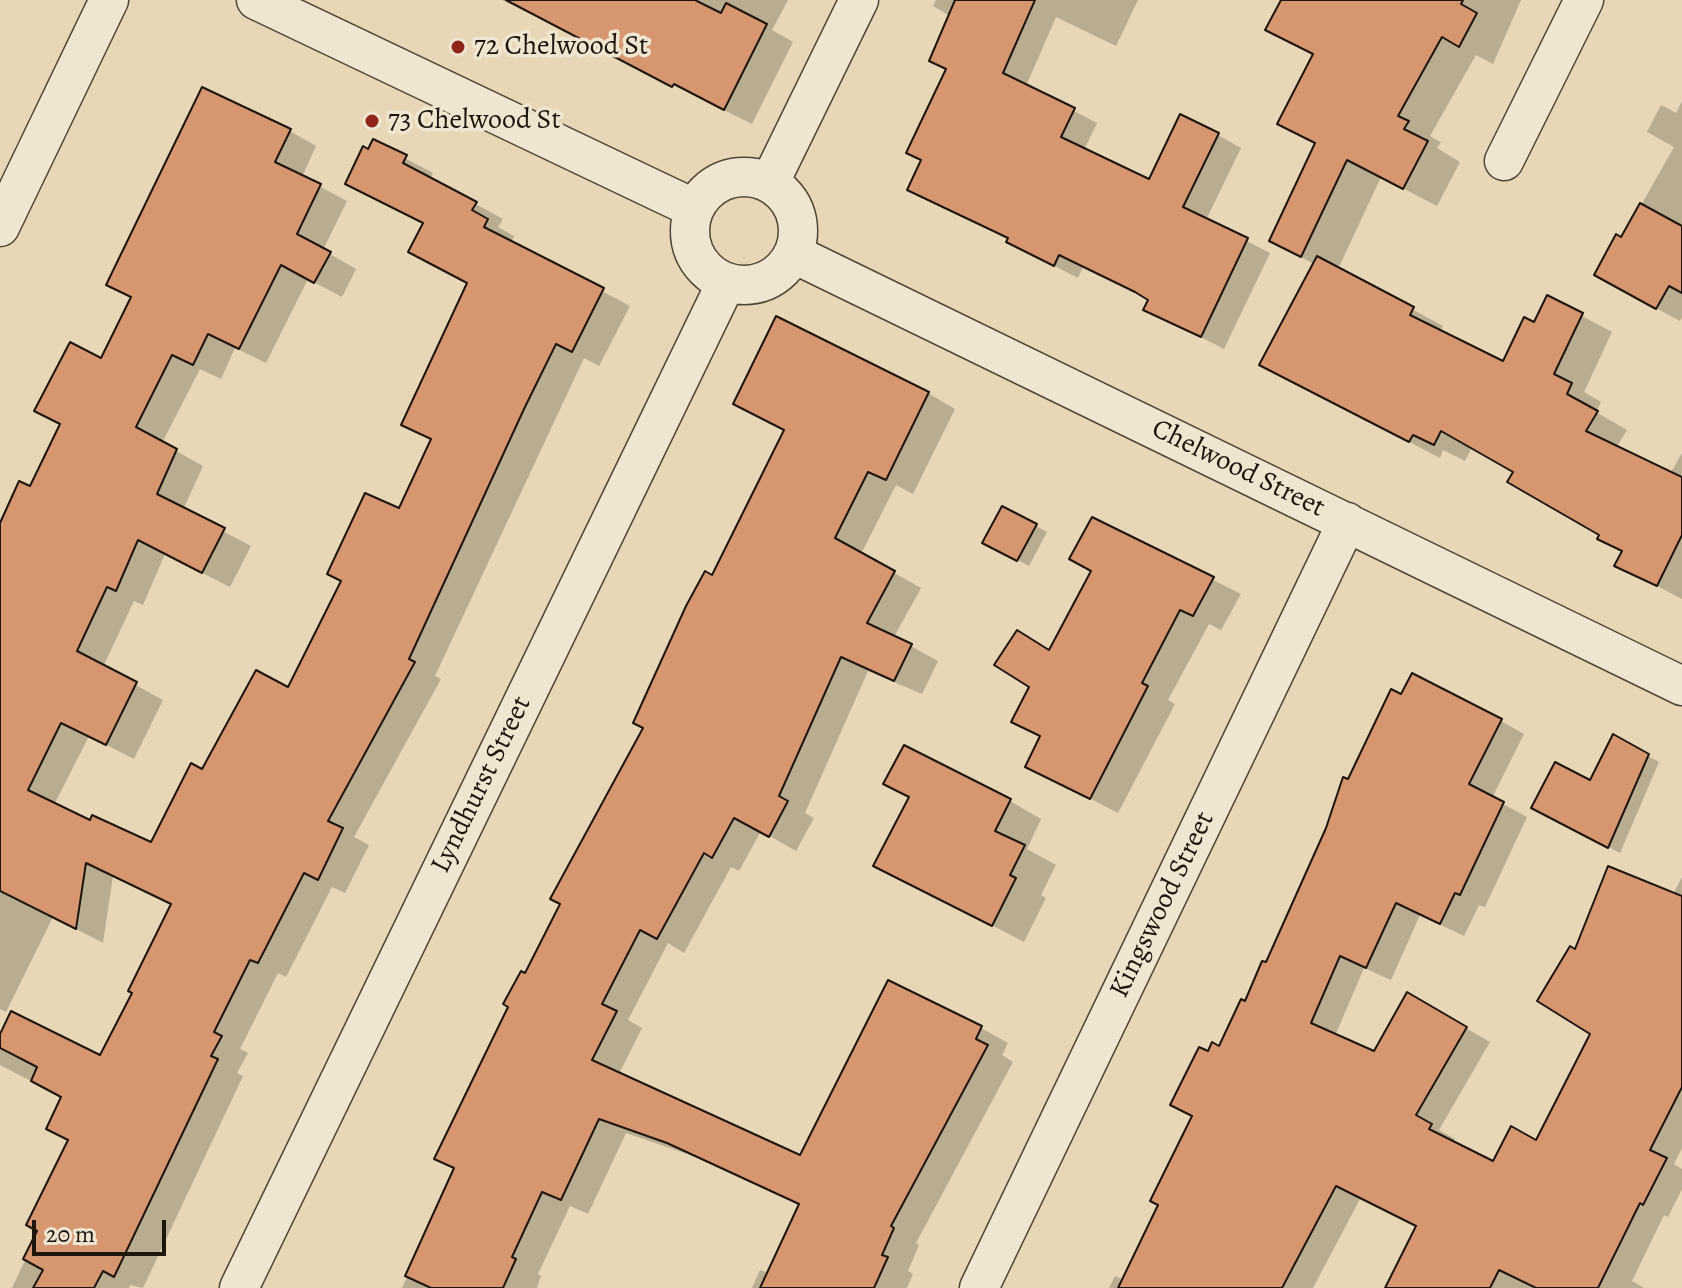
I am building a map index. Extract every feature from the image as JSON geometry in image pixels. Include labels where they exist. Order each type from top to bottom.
[{"type":"street","points":[[0,227],[109,0]]},
{"type":"street","points":[[256,0],[693,208]]},
{"type":"street","points":[[770,182],[859,0]]},
{"type":"street","points":[[1504,161],[1584,0]]},
{"type":"street","points":[[741,176],[770,182],[790,201],[799,227],[794,254],[777,275],[752,285],[726,283],[702,266],[689,238],[693,208],[712,185],[741,176]]},
{"type":"street","name":"Chelwood Street","points":[[794,254],[1682,686]]},
{"type":"street","name":"Lyndhurst Street","points":[[239,1288],[726,283]]},
{"type":"street","name":"Kingswood Street","points":[[979,1288],[1347,522]]},
{"type":"building","points":[[506,0],[695,0],[721,13],[726,3],[767,24],[724,110],[674,84],[672,87]]},
{"type":"building","points":[[955,0],[1035,0],[1003,73],[1075,108],[1061,137],[1149,179],[1180,114],[1219,133],[1183,207],[1248,238],[1201,337],[1143,310],[1148,300],[1135,292],[1059,255],[1054,266],[1006,242],[1008,238],[907,190],[921,160],[906,153],[946,69],[929,61]]},
{"type":"building","points":[[1281,0],[1463,0],[1461,4],[1477,13],[1459,47],[1442,37],[1398,116],[1409,121],[1404,129],[1428,141],[1403,189],[1347,160],[1301,257],[1269,241],[1315,143],[1277,124],[1313,54],[1265,30]]},
{"type":"building","points":[[202,87],[291,129],[275,162],[321,184],[297,234],[331,252],[314,283],[281,265],[239,349],[208,334],[193,365],[172,355],[136,427],[177,449],[157,494],[225,528],[202,573],[138,540],[116,591],[107,587],[77,651],[137,682],[106,745],[61,723],[28,790],[90,820],[92,815],[151,842],[191,763],[202,769],[256,670],[288,687],[341,581],[327,574],[365,493],[399,508],[431,439],[401,425],[467,283],[408,252],[423,223],[345,184],[363,146],[368,149],[373,139],[407,155],[403,163],[477,202],[472,210],[488,219],[484,227],[604,288],[572,352],[556,344],[524,409],[409,659],[415,662],[328,821],[343,828],[318,880],[304,873],[258,963],[250,960],[214,1032],[222,1036],[211,1056],[218,1059],[114,1277],[103,1271],[94,1288],[33,1288],[43,1270],[23,1259],[37,1231],[26,1225],[68,1140],[46,1129],[61,1097],[31,1081],[37,1067],[0,1048],[0,1034],[11,1011],[100,1055],[132,993],[128,991],[171,904],[86,863],[76,929],[0,891],[0,523],[19,481],[30,486],[60,424],[34,411],[70,342],[101,358],[131,297],[106,285]]},
{"type":"building","points":[[1640,203],[1682,226],[1682,293],[1669,286],[1656,309],[1594,275],[1616,234],[1621,237]]},
{"type":"building","points":[[1317,256],[1414,307],[1410,315],[1503,361],[1524,317],[1534,322],[1547,295],[1583,313],[1554,374],[1572,383],[1567,394],[1598,411],[1586,431],[1682,477],[1682,535],[1657,586],[1614,566],[1622,551],[1597,539],[1599,535],[1507,482],[1513,472],[1441,431],[1434,445],[1413,435],[1409,442],[1259,365]]},
{"type":"building","points":[[776,316],[929,392],[886,480],[868,472],[835,538],[895,571],[867,623],[912,644],[894,681],[841,657],[779,796],[788,801],[769,837],[734,818],[712,858],[704,853],[657,939],[640,930],[602,1004],[617,1011],[592,1060],[800,1155],[888,980],[982,1026],[976,1039],[988,1045],[891,1226],[894,1228],[882,1255],[888,1257],[874,1288],[760,1288],[799,1204],[667,1143],[599,1119],[561,1200],[542,1192],[512,1257],[516,1259],[503,1288],[431,1288],[405,1276],[454,1168],[434,1159],[508,1007],[503,1004],[521,971],[525,973],[560,904],[550,899],[643,728],[633,723],[686,606],[705,571],[712,575],[784,430],[733,404]]},
{"type":"building","points":[[1002,506],[1037,524],[1017,561],[982,543]]},
{"type":"building","points":[[1092,517],[1214,577],[1193,616],[1180,610],[1142,683],[1148,686],[1090,799],[1025,767],[1040,736],[1011,722],[1029,687],[994,665],[1017,630],[1049,650],[1091,571],[1069,559]]},
{"type":"building","points":[[1412,673],[1502,719],[1469,784],[1504,802],[1460,895],[1455,893],[1440,924],[1396,903],[1366,968],[1340,956],[1311,1023],[1374,1051],[1407,992],[1467,1027],[1416,1115],[1432,1124],[1429,1129],[1493,1161],[1511,1126],[1536,1140],[1590,1034],[1537,1001],[1570,946],[1575,949],[1608,866],[1682,896],[1682,1087],[1650,1150],[1667,1158],[1643,1205],[1640,1203],[1598,1288],[1536,1288],[1499,1270],[1490,1288],[1385,1288],[1416,1226],[1336,1186],[1282,1288],[1118,1288],[1158,1205],[1150,1201],[1192,1116],[1170,1105],[1199,1047],[1208,1051],[1212,1042],[1219,1046],[1241,999],[1245,1001],[1262,961],[1266,962],[1326,828],[1343,777],[1348,779],[1391,689],[1401,694]]},
{"type":"building","points":[[1613,734],[1649,754],[1608,848],[1531,808],[1555,762],[1590,780]]},
{"type":"building","points":[[904,745],[1011,799],[995,831],[1025,845],[1010,875],[1016,878],[992,926],[873,866],[909,797],[883,784]]},
{"type":"place","name":"72 Chelwood St","points":[[458,47]]},
{"type":"place","name":"73 Chelwood St","points":[[372,121]]}]
